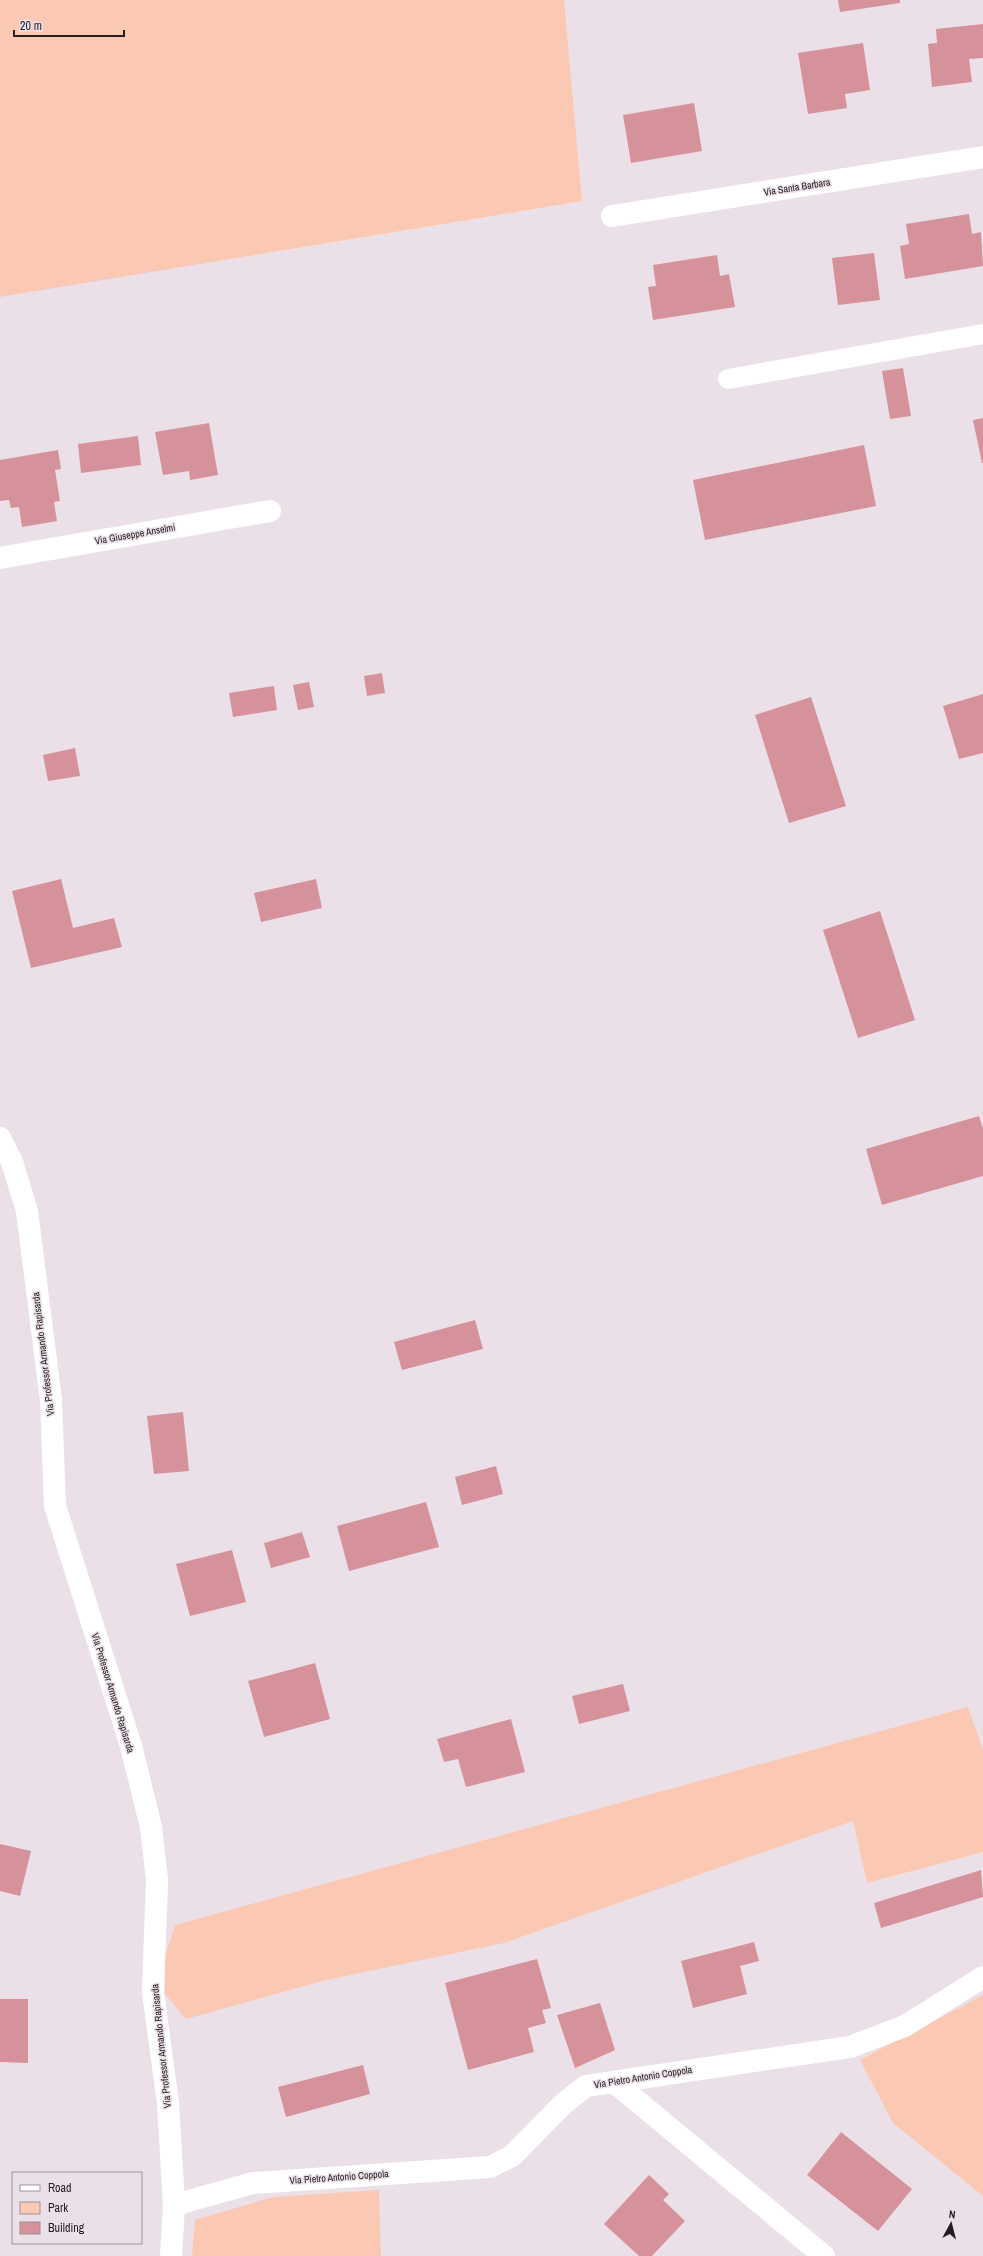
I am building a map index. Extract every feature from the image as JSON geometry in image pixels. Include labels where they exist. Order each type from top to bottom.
[{"type":"street","name":"Via Santa Barbara","points":[[612,216],[983,157]]},
{"type":"street","name":"Via Giuseppe Anselmi","points":[[0,558],[270,511]]},
{"type":"street","name":"Via Professor Armando Rapisarda","points":[[0,1138],[12,1162],[27,1210],[51,1400],[55,1506],[130,1746],[151,1827],[157,1880],[153,1992],[168,2103],[174,2205],[171,2256]]},
{"type":"street","name":"Via Pietro Antonio Coppola","points":[[174,2205],[253,2183],[490,2167],[512,2156],[563,2104],[586,2086],[850,2047],[905,2026],[983,1977]]},
{"type":"street","points":[[614,2082],[824,2256]]},
{"type":"lane","points":[[728,379],[983,334]]},
{"type":"green space","points":[[0,0],[564,0],[582,201],[0,297]]},
{"type":"green space","points":[[968,1707],[983,1750],[983,1852],[867,1883],[853,1821],[504,1943],[326,1980],[186,2019],[165,1994],[165,1956],[175,1925]]},
{"type":"green space","points":[[983,1995],[983,2196],[893,2123],[860,2060]]},
{"type":"green space","points":[[379,2190],[381,2256],[192,2256],[195,2220],[273,2197]]},
{"type":"building","points":[[838,0],[900,0],[900,3],[840,12]]},
{"type":"building","points":[[983,24],[983,58],[969,59],[972,82],[932,87],[928,44],[937,43],[936,29]]},
{"type":"building","points":[[863,43],[870,90],[845,94],[847,108],[808,114],[798,53]]},
{"type":"building","points":[[694,103],[702,151],[631,163],[623,115]]},
{"type":"building","points":[[969,214],[972,234],[981,232],[983,266],[905,279],[900,246],[909,244],[906,224]]},
{"type":"building","points":[[874,253],[880,300],[838,305],[832,258]]},
{"type":"building","points":[[717,255],[720,276],[729,274],[735,307],[653,320],[648,287],[656,286],[653,265]]},
{"type":"building","points":[[903,368],[911,416],[890,419],[882,371]]},
{"type":"building","points":[[983,418],[983,463],[982,463],[973,420]]},
{"type":"building","points":[[209,423],[218,475],[190,480],[189,471],[163,475],[155,432]]},
{"type":"building","points":[[138,436],[141,465],[81,473],[78,444]]},
{"type":"building","points":[[864,445],[876,506],[705,540],[693,480]]},
{"type":"building","points":[[58,450],[61,469],[55,470],[60,501],[54,502],[57,521],[22,527],[19,507],[11,508],[9,500],[0,501],[0,460]]},
{"type":"building","points":[[382,673],[385,693],[367,696],[364,676]]},
{"type":"building","points":[[309,682],[314,707],[298,710],[293,685]]},
{"type":"building","points":[[274,686],[277,710],[233,717],[229,693]]},
{"type":"building","points":[[983,694],[983,753],[959,759],[943,706]]},
{"type":"building","points":[[811,697],[846,806],[789,823],[755,715]]},
{"type":"building","points":[[75,748],[80,776],[48,781],[43,755]]},
{"type":"building","points":[[61,879],[73,928],[114,918],[122,947],[31,968],[12,891]]},
{"type":"building","points":[[316,879],[322,908],[261,922],[254,893]]},
{"type":"building","points":[[880,911],[915,1020],[858,1038],[823,930]]},
{"type":"building","points":[[979,1116],[983,1129],[983,1176],[882,1205],[866,1149]]},
{"type":"building","points":[[475,1320],[483,1349],[402,1370],[394,1342]]},
{"type":"building","points":[[183,1412],[189,1471],[154,1474],[147,1416]]},
{"type":"building","points":[[496,1466],[503,1494],[462,1505],[455,1477]]},
{"type":"building","points":[[426,1502],[439,1547],[349,1571],[337,1526]]},
{"type":"building","points":[[302,1532],[310,1557],[271,1568],[264,1543]]},
{"type":"building","points":[[232,1550],[246,1602],[190,1616],[176,1564]]},
{"type":"building","points":[[315,1663],[330,1719],[264,1737],[248,1681]]},
{"type":"building","points":[[623,1684],[630,1711],[579,1724],[572,1696]]},
{"type":"building","points":[[511,1719],[525,1772],[466,1787],[458,1759],[444,1762],[437,1739]]},
{"type":"building","points":[[0,1844],[31,1851],[20,1896],[0,1891]]},
{"type":"building","points":[[981,1870],[983,1897],[881,1928],[874,1903]]},
{"type":"building","points":[[754,1942],[759,1961],[740,1966],[747,1994],[693,2008],[681,1961]]},
{"type":"building","points":[[537,1959],[551,2008],[542,2010],[546,2023],[528,2028],[534,2052],[468,2070],[445,1983]]},
{"type":"building","points":[[0,1999],[28,1999],[28,2063],[0,2062]]},
{"type":"building","points":[[600,2003],[615,2050],[575,2068],[557,2015]]},
{"type":"building","points":[[363,2065],[370,2094],[286,2117],[278,2087]]},
{"type":"building","points":[[841,2132],[912,2189],[878,2231],[807,2175]]},
{"type":"building","points":[[649,2175],[669,2194],[663,2200],[685,2221],[652,2256],[639,2256],[604,2224]]}]
